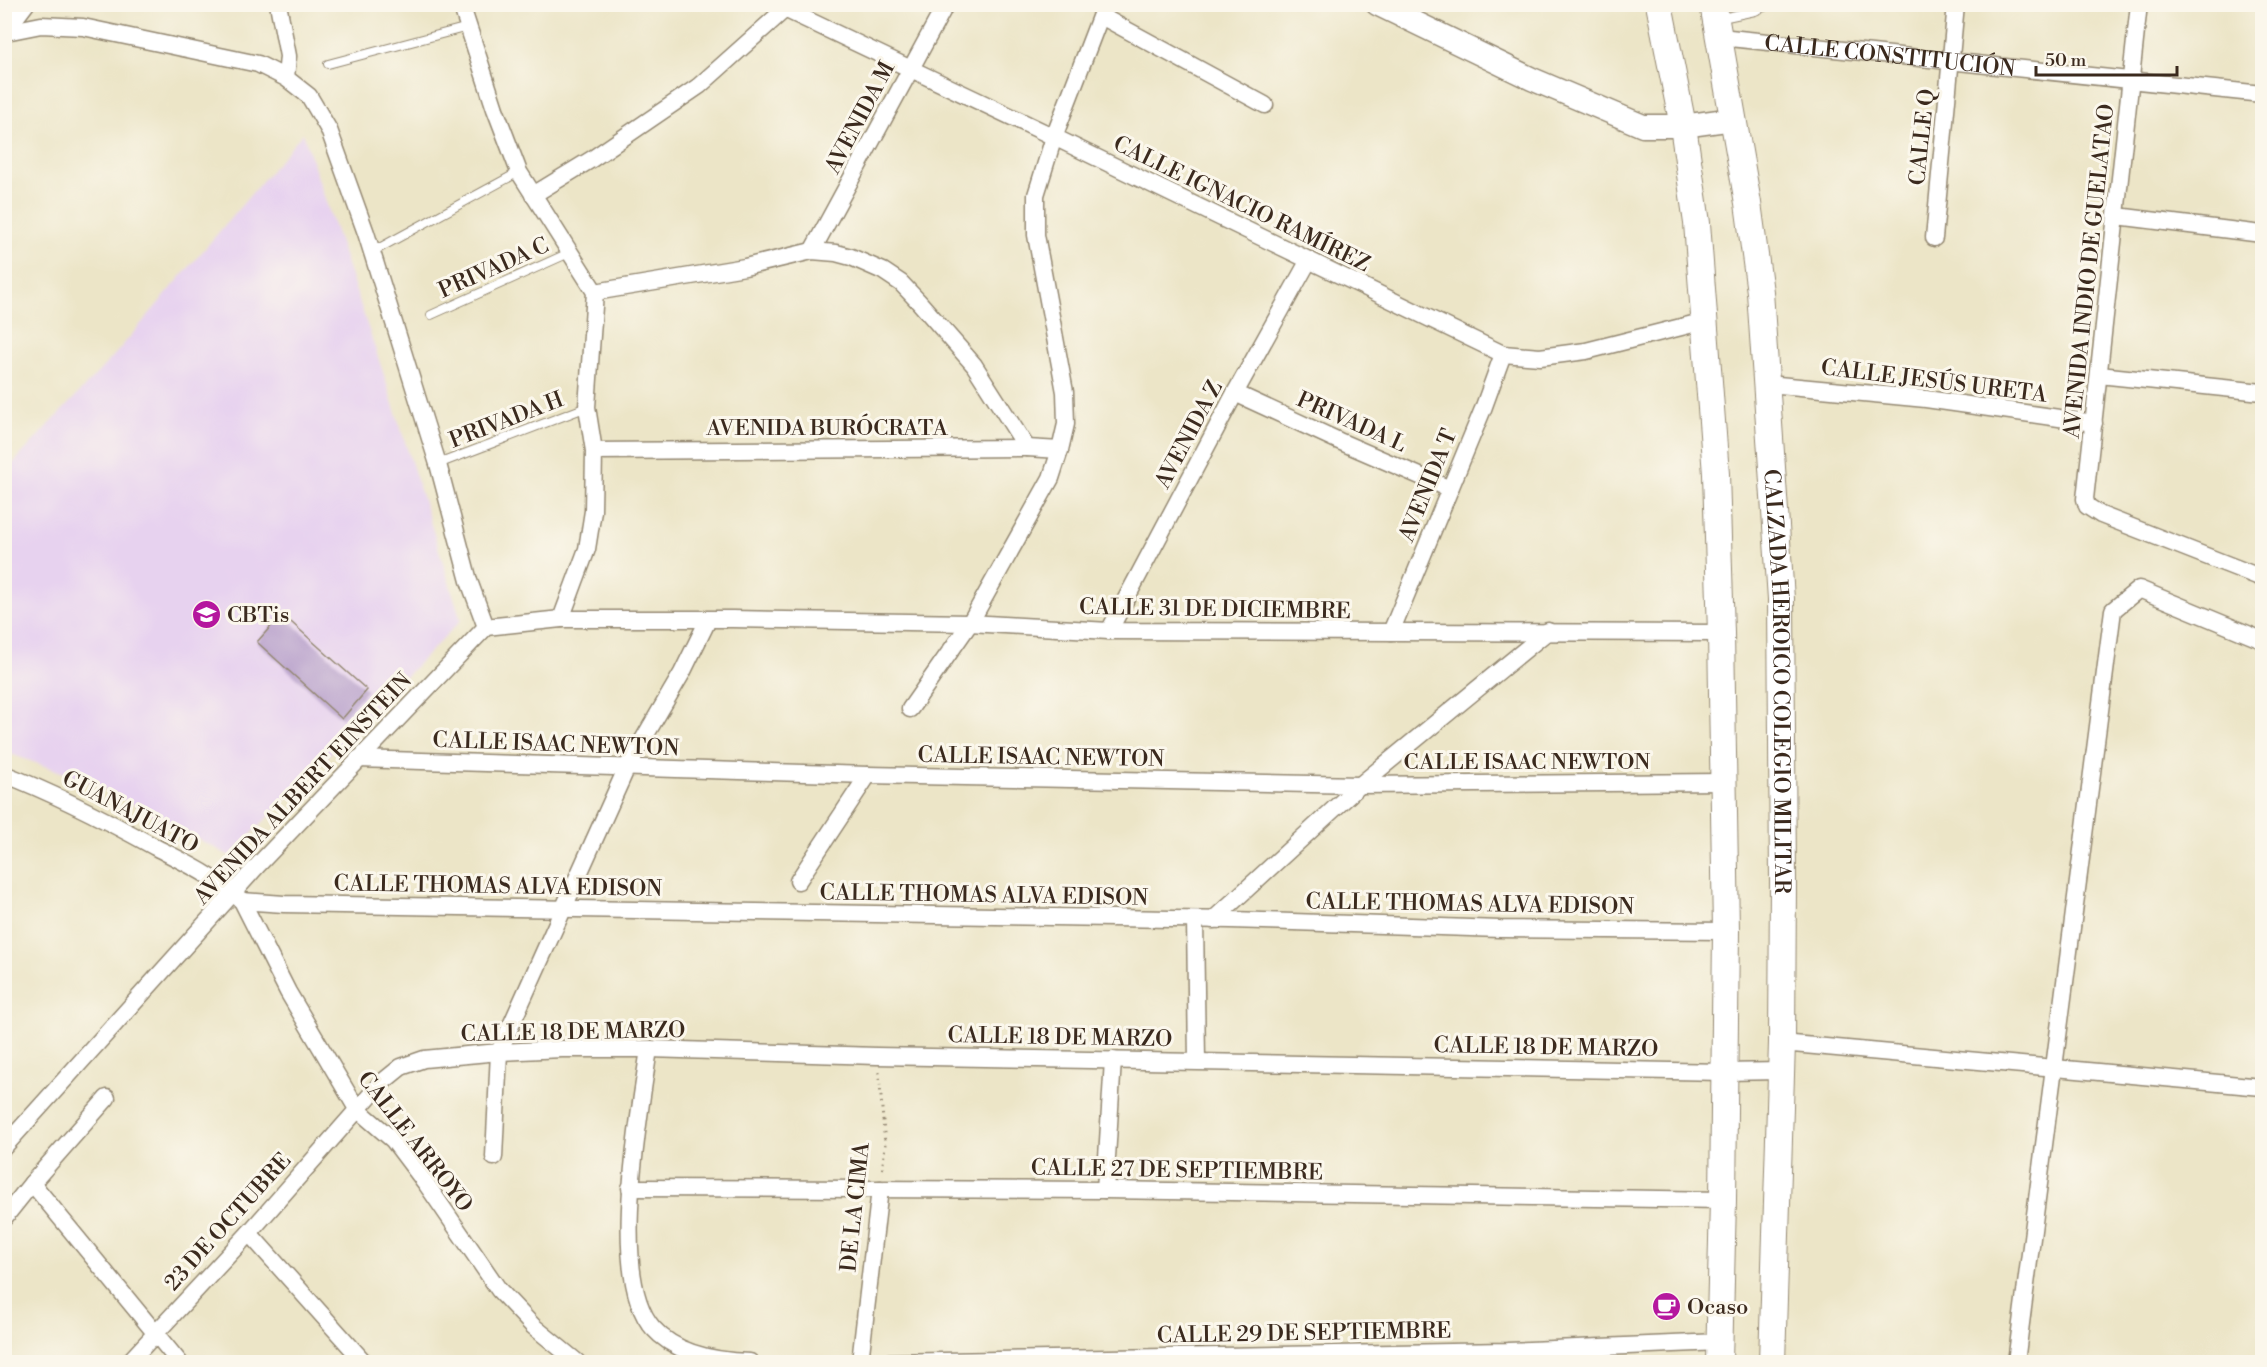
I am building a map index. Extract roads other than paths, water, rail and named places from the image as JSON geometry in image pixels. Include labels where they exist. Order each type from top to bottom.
[{"type":"main road","points":[[1659,4],[1683,126],[1696,223],[1716,474],[1726,931],[1719,1352]]},
{"type":"main road","name":"CALZADA HEROICO COLEGIO MILITAR","points":[[1717,20],[1760,292],[1781,599],[1782,1043],[1772,1362]]},
{"type":"street","points":[[5,32],[26,4]]},
{"type":"street","points":[[278,4],[288,56],[286,78]]},
{"type":"street","points":[[462,4],[519,172],[595,292],[587,407],[594,451],[593,511],[587,549],[561,619]]},
{"type":"street","name":"AVENIDA M","points":[[812,251],[946,4]]},
{"type":"street","name":"CALLE Q","points":[[1934,238],[1956,4]]},
{"type":"street","name":"AVENIDA INDIO DE GUELATAO","points":[[2139,4],[2085,499],[2087,506],[2101,515],[2262,578]]},
{"type":"street","points":[[533,195],[592,159],[699,86],[782,6]]},
{"type":"street","name":"CALLE IGNACIO RAMÍREZ","points":[[782,6],[910,70],[1503,354],[1540,357],[1586,351],[1705,321]]},
{"type":"street","points":[[1384,6],[1532,79],[1643,126],[1683,126],[1733,119]]},
{"type":"street","points":[[910,709],[970,623],[1051,477],[1060,450],[1066,424],[1065,392],[1036,235],[1036,195],[1054,137],[1103,10],[1265,105]]},
{"type":"street","name":"CALLE CONSTITUCIÓN","points":[[1717,20],[1951,62],[2262,94]]},
{"type":"street","points":[[5,32],[41,25],[83,27],[258,64],[286,78],[309,96],[329,130],[372,252],[438,464],[469,581],[486,627],[561,619],[708,620],[682,673],[627,767],[500,1052],[494,1157]]},
{"type":"street","points":[[2117,216],[2262,234]]},
{"type":"street","points":[[595,292],[745,267],[812,251],[851,257],[883,271],[901,283],[974,365],[1027,448]]},
{"type":"street","name":"AVENIDA Z","points":[[1109,631],[1235,393],[1309,260]]},
{"type":"street","name":"AVENIDA T","points":[[1391,632],[1503,354]]},
{"type":"street","points":[[2099,375],[2262,392]]},
{"type":"street","name":"CALLE JESÚS URETA","points":[[1768,384],[1926,399],[2094,423]]},
{"type":"street","name":"PRIVADA L","points":[[1235,393],[1338,441],[1450,489]]},
{"type":"street","name":"AVENIDA BURÓCRATA","points":[[594,451],[1027,448],[1060,450]]},
{"type":"street","points":[[2016,1362],[2113,610],[2139,589],[2262,640]]},
{"type":"street","name":"CALLE 31 DE DICIEMBRE","points":[[708,620],[970,623],[1109,631],[1721,633]]},
{"type":"street","name":"AVENIDA ALBERT EINSTEIN","points":[[4,1148],[237,897],[358,759],[486,627]]},
{"type":"street","points":[[1213,920],[1360,785],[1548,631]]},
{"type":"street","name":"CALLE ISAAC NEWTON","points":[[358,759],[868,776],[1360,785],[1724,782]]},
{"type":"street","name":"GUANAJUATO","points":[[4,774],[122,829],[175,857],[237,897]]},
{"type":"street","points":[[798,880],[868,776]]},
{"type":"street","name":"CALLE THOMAS ALVA EDISON","points":[[237,897],[295,904],[1726,931]]},
{"type":"street","name":"CALLE ARROYO","points":[[237,897],[288,992],[357,1109],[393,1140],[499,1290],[533,1326],[577,1362]]},
{"type":"street","points":[[1196,920],[1197,1061]]},
{"type":"street","points":[[1782,1043],[2262,1088]]},
{"type":"street","points":[[649,1049],[630,1188],[631,1252],[640,1304],[652,1327],[666,1339],[694,1353],[732,1361],[750,1362]]},
{"type":"street","name":"CALLE 18 DE MARZO","points":[[357,1109],[380,1084],[401,1067],[424,1059],[500,1052],[649,1049],[878,1056],[1723,1072],[1781,1071]]},
{"type":"street","points":[[1106,1190],[1113,1060]]},
{"type":"street","points":[[4,1218],[32,1182],[107,1098]]},
{"type":"street","name":"23 DE OCTUBRE","points":[[129,1362],[249,1233],[357,1109]]},
{"type":"street","points":[[32,1182],[179,1362]]},
{"type":"street","name":"CALLE 27 DE SEPTIEMBRE","points":[[630,1188],[1106,1190],[1723,1200]]},
{"type":"street","name":"DE LA CIMA","points":[[860,1362],[880,1190]]},
{"type":"street","points":[[249,1233],[364,1362]]},
{"type":"street","name":"CALLE 29 DE SEPTIEMBRE","points":[[889,1362],[1211,1359],[1508,1351],[1719,1352]]},
{"type":"lane","points":[[1717,20],[1755,11],[1771,4]]},
{"type":"lane","points":[[328,64],[468,27]]},
{"type":"lane","points":[[372,252],[519,172]]},
{"type":"lane","name":"PRIVADA C","points":[[431,315],[569,253]]},
{"type":"lane","name":"PRIVADA H","points":[[438,464],[587,407]]},
{"type":"place","name":"CBTis","points":[[206,614]]},
{"type":"place","name":"Ocaso","points":[[1666,1306]]}]
